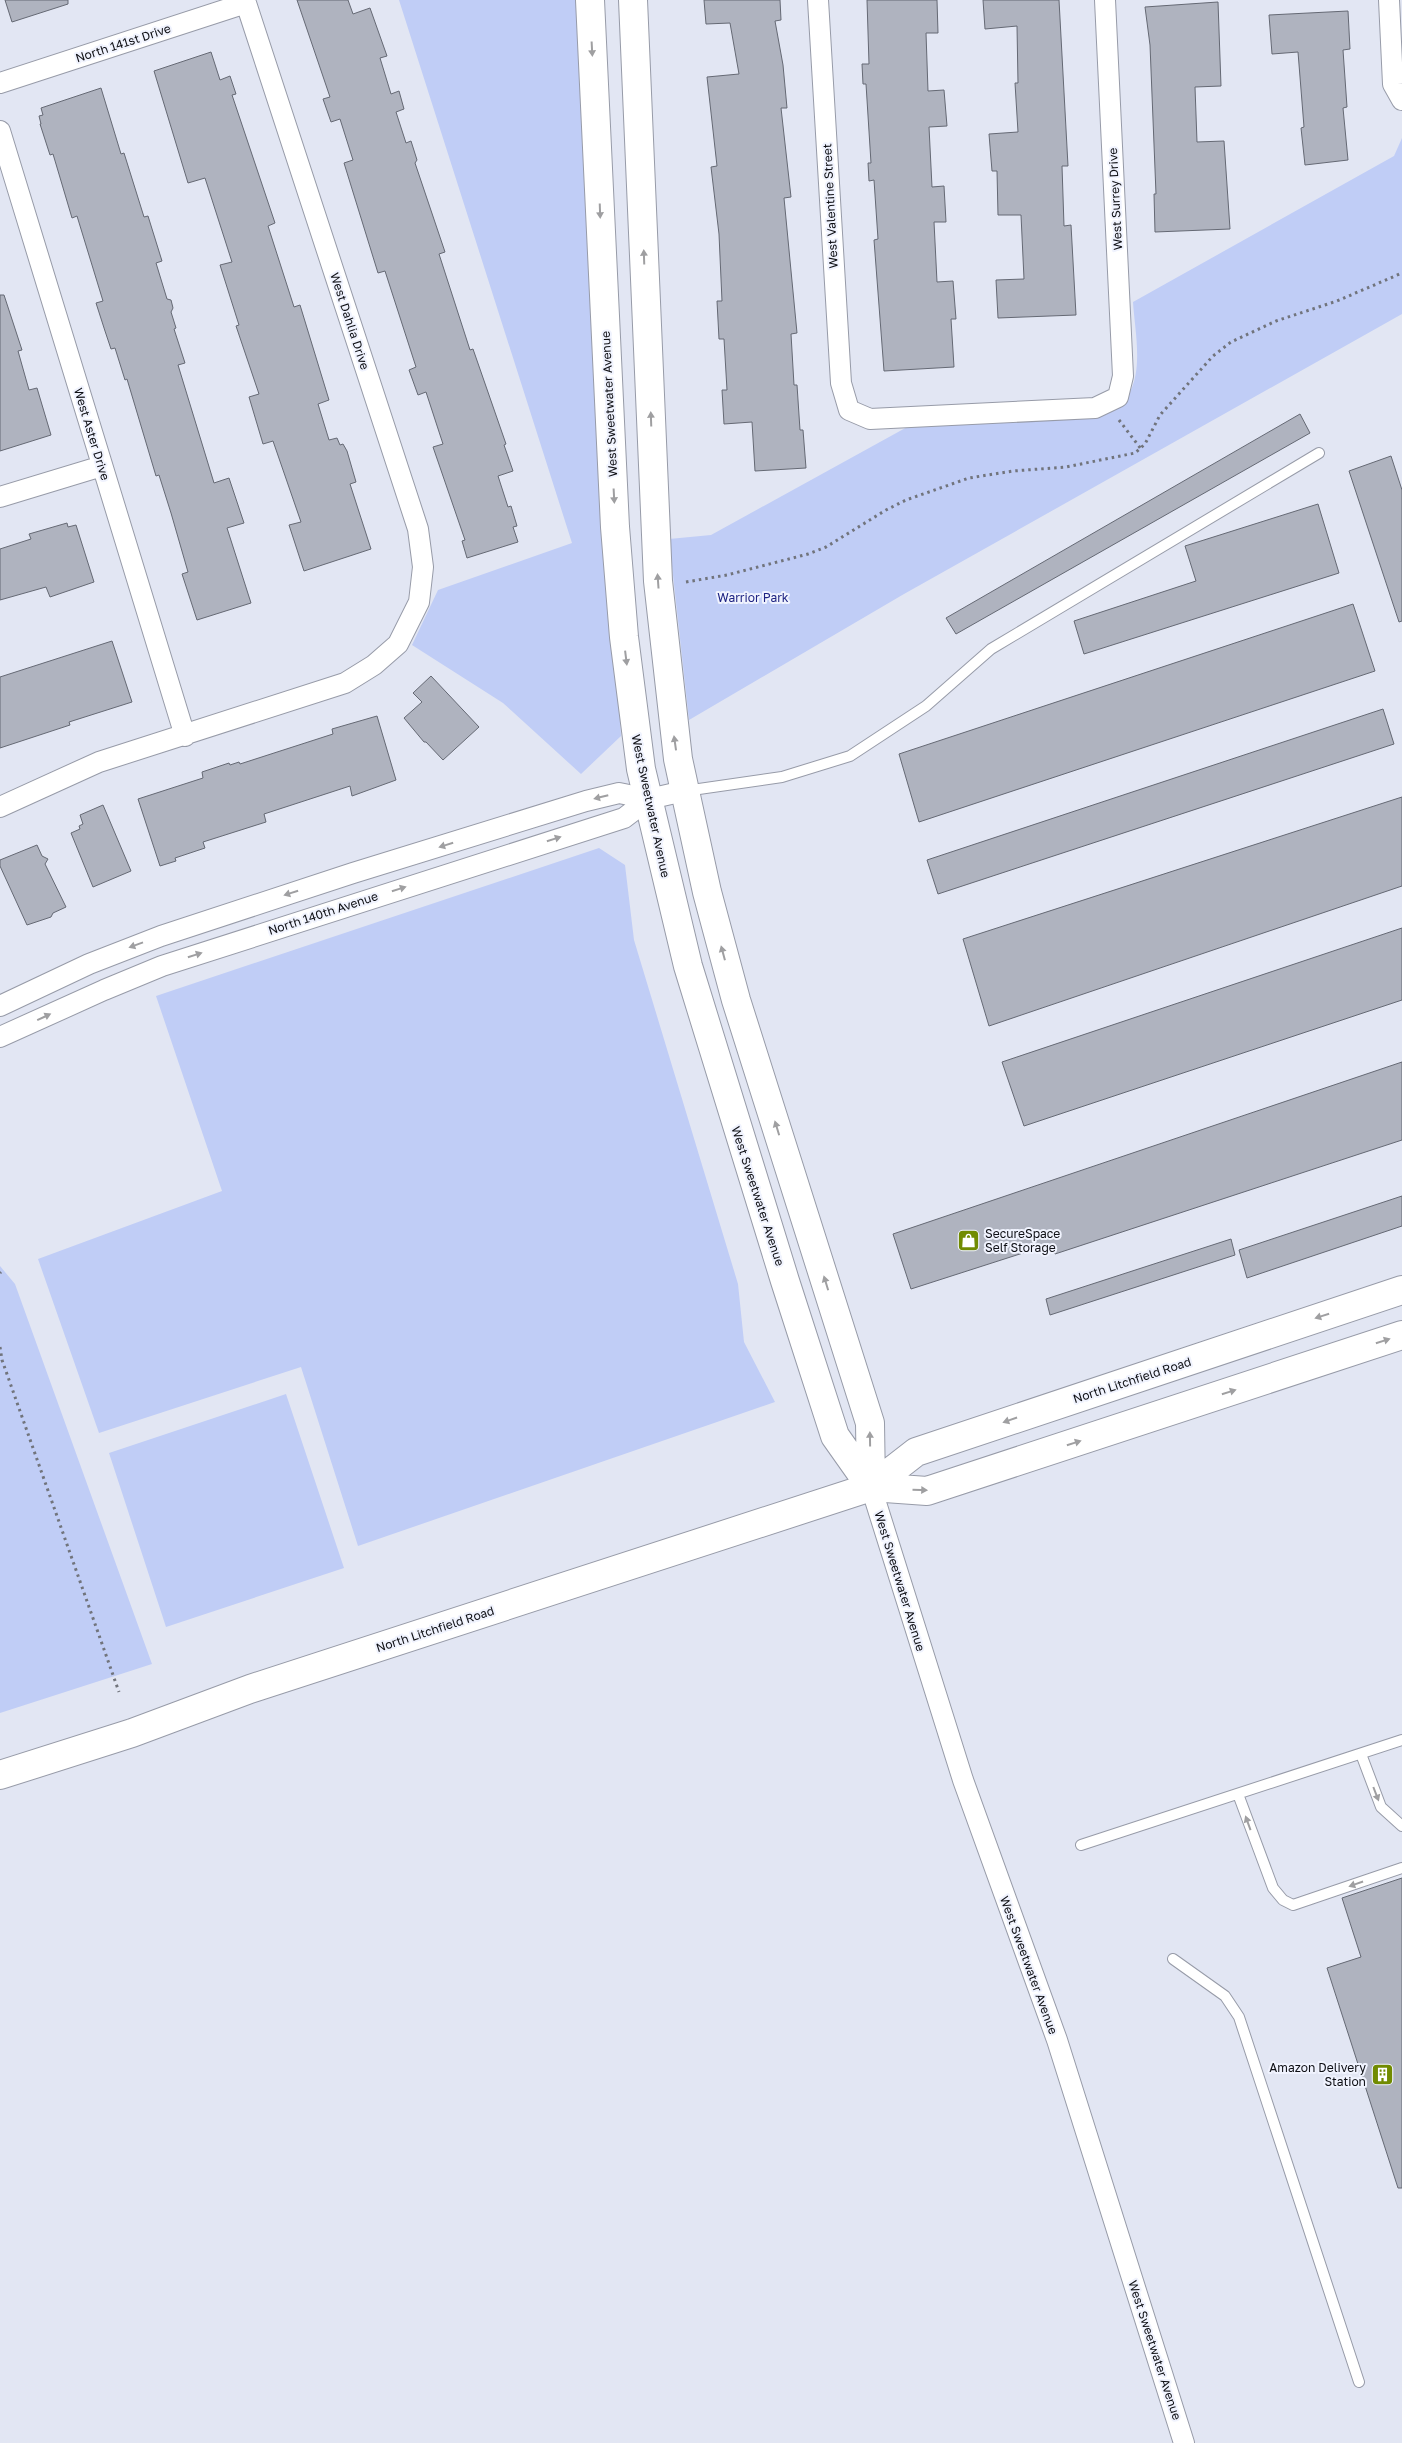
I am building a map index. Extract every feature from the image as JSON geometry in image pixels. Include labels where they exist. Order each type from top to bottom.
[{"type":"street","name":"West Sweetwater Avenue","points":[[590,0],[619,581],[634,726],[688,966],[728,1101],[835,1436],[871,1487]]},
{"type":"street","name":"West Sweetwater Avenue","points":[[633,0],[658,581],[670,700],[684,791],[707,892],[736,1000],[870,1423],[871,1487],[963,1780],[1060,2050],[1184,2443]]},
{"type":"street","name":"West Valentine Street","points":[[818,0],[841,383],[850,410],[870,419],[1117,406]]},
{"type":"street","name":"West Surrey Drive","points":[[1105,0],[1123,376],[1117,406]]},
{"type":"street","points":[[1389,0],[1393,84],[1402,100]]},
{"type":"street","name":"North 141st Drive","points":[[0,83],[245,2]]},
{"type":"street","name":"West Dahlia Drive","points":[[185,736],[345,683],[374,665],[398,644],[419,602],[423,567],[418,529],[245,2]]},
{"type":"street","points":[[596,132],[638,127]]},
{"type":"street","name":"West Aster Drive","points":[[0,131],[185,736]]},
{"type":"street","points":[[0,497],[102,466]]},
{"type":"street","points":[[0,807],[99,762],[185,736]]},
{"type":"street","name":"North 140th Avenue","points":[[0,1006],[119,951],[353,873],[586,801],[619,793],[649,799],[684,791]]},
{"type":"street","name":"North 140th Avenue","points":[[0,1037],[162,966],[624,818],[649,799]]},
{"type":"street","name":"North Litchfield Road","points":[[0,1775],[132,1733],[250,1689],[871,1487],[916,1452],[1402,1290]]},
{"type":"street","name":"North Litchfield Road","points":[[871,1487],[927,1491],[1402,1335]]},
{"type":"lane","points":[[684,791],[782,776],[850,756],[926,706],[991,649],[1319,453]]},
{"type":"lane","points":[[1081,1845],[1402,1740]]},
{"type":"lane","points":[[1360,1754],[1381,1807],[1402,1826]]},
{"type":"lane","points":[[1238,1794],[1273,1888],[1283,1900],[1293,1905],[1402,1868]]},
{"type":"lane","points":[[1173,1959],[1225,1996],[1239,2017],[1360,2382]]},
{"type":"path","points":[[686,582],[727,575],[808,554],[826,547],[886,510],[906,500],[969,478],[1066,467],[1091,461],[1123,457],[1142,449],[1160,416],[1214,356],[1231,342],[1276,321],[1337,301],[1402,273]]},
{"type":"path","points":[[1117,406],[1142,449]]},
{"type":"path","points":[[0,1347],[2,1360],[120,1692]]},
{"type":"green space","points":[[399,0],[582,0],[596,303],[621,736],[581,774],[503,703],[412,645],[438,590],[572,543]]},
{"type":"green space","name":"Warrior Park","points":[[1402,138],[1402,314],[904,594],[689,720],[669,539],[711,535],[909,426],[1097,418],[1113,410],[1127,397],[1133,385],[1136,372],[1137,343],[1133,302],[1394,156]]},
{"type":"green space","points":[[599,848],[625,865],[634,940],[738,1284],[744,1342],[775,1402],[358,1546],[301,1367],[99,1433],[38,1259],[222,1191],[156,996]]},
{"type":"green space","points":[[0,1266],[15,1284],[152,1664],[0,1713]]},
{"type":"green space","points":[[286,1394],[344,1568],[166,1627],[109,1453]]},
{"type":"building","points":[[5,0],[68,0],[68,4],[12,22]]},
{"type":"building","points":[[297,0],[348,0],[353,14],[370,8],[387,56],[380,58],[391,94],[399,91],[404,109],[396,112],[406,143],[411,141],[417,160],[415,163],[445,252],[439,254],[470,350],[473,349],[506,444],[504,445],[513,471],[498,476],[508,507],[511,506],[517,526],[513,527],[518,542],[467,558],[462,541],[465,540],[433,447],[443,444],[426,392],[418,395],[409,370],[416,367],[385,271],[378,273],[344,163],[353,160],[340,119],[331,122],[323,99],[330,97]]},
{"type":"building","points":[[704,0],[780,0],[781,20],[775,21],[783,65],[787,108],[781,108],[791,197],[784,198],[797,333],[791,334],[794,385],[797,385],[800,430],[803,430],[806,468],[755,471],[752,422],[724,424],[722,390],[727,390],[724,339],[719,339],[717,301],[722,301],[719,234],[711,167],[717,166],[707,77],[739,74],[730,23],[706,24]]},
{"type":"building","points":[[867,0],[937,0],[938,33],[926,33],[928,91],[944,90],[947,126],[929,127],[932,187],[944,186],[946,222],[934,222],[937,282],[953,281],[956,319],[951,319],[954,367],[884,371],[874,240],[878,239],[874,180],[869,181],[868,163],[871,163],[866,84],[863,84],[862,64],[869,64]]},
{"type":"building","points":[[983,0],[1059,0],[1068,166],[1062,166],[1064,226],[1071,225],[1076,315],[998,318],[996,280],[1024,279],[1021,215],[998,215],[997,171],[992,171],[989,134],[1018,132],[1015,83],[1018,83],[1017,26],[985,29]]},
{"type":"building","points":[[1218,2],[1221,86],[1195,87],[1197,142],[1224,141],[1230,229],[1155,232],[1154,194],[1156,194],[1150,45],[1145,7]]},
{"type":"building","points":[[1348,11],[1350,49],[1343,50],[1347,107],[1343,108],[1348,160],[1305,165],[1301,128],[1304,127],[1298,52],[1272,54],[1269,15]]},
{"type":"building","points":[[211,52],[220,80],[230,76],[236,94],[232,95],[275,223],[268,226],[294,307],[300,305],[329,400],[318,404],[329,440],[337,438],[340,445],[343,444],[347,451],[356,482],[350,484],[371,549],[304,571],[289,525],[301,522],[273,441],[263,444],[249,397],[259,394],[236,326],[239,325],[220,265],[232,262],[205,178],[188,183],[154,71]]},
{"type":"building","points":[[101,88],[121,154],[124,153],[144,217],[148,216],[162,261],[156,263],[167,299],[171,300],[173,308],[171,312],[176,328],[174,329],[185,363],[178,365],[214,483],[229,478],[244,523],[227,528],[251,603],[197,620],[182,574],[188,572],[159,475],[156,476],[127,379],[125,380],[115,348],[111,349],[96,303],[103,301],[77,216],[72,218],[53,154],[50,155],[40,124],[39,116],[43,115],[41,108]]},
{"type":"building","points":[[0,295],[4,295],[22,350],[18,351],[29,390],[37,388],[51,435],[0,451]]},
{"type":"building","points":[[1300,414],[1310,433],[956,634],[946,618]]},
{"type":"building","points":[[1391,456],[1402,490],[1402,621],[1399,622],[1349,471]]},
{"type":"building","points":[[1318,504],[1339,573],[1084,654],[1074,621],[1196,581],[1185,546]]},
{"type":"building","points":[[67,523],[68,527],[76,525],[94,582],[50,597],[46,587],[0,600],[0,549],[31,539],[29,534]]},
{"type":"building","points":[[1353,604],[1375,671],[919,822],[899,754]]},
{"type":"building","points":[[112,641],[132,702],[69,722],[70,725],[0,748],[0,677]]},
{"type":"building","points":[[431,676],[479,727],[443,760],[424,742],[404,718],[422,702],[413,693]]},
{"type":"building","points":[[1383,709],[1394,744],[938,894],[927,860]]},
{"type":"building","points":[[377,716],[396,780],[352,796],[350,786],[264,814],[266,822],[203,842],[205,848],[175,858],[176,861],[160,866],[138,799],[203,778],[202,772],[229,763],[230,765],[239,762],[240,764],[333,734],[332,729]]},
{"type":"building","points":[[1402,797],[1402,886],[989,1026],[963,939]]},
{"type":"building","points":[[103,805],[131,871],[93,887],[71,833],[80,829],[79,826],[83,824],[80,815]]},
{"type":"building","points":[[37,845],[42,856],[48,859],[45,864],[66,907],[53,913],[51,917],[27,925],[0,866],[0,860]]},
{"type":"building","points":[[1402,928],[1402,1000],[1024,1126],[1002,1062]]},
{"type":"building","points":[[1402,1062],[1402,1140],[1055,1254],[1051,1244],[911,1289],[893,1234]]},
{"type":"building","points":[[1402,1196],[1402,1226],[1247,1278],[1239,1250]]},
{"type":"building","points":[[1231,1239],[1235,1255],[1050,1315],[1046,1299]]},
{"type":"building","name":"Amazon Delivery Station","points":[[1402,1878],[1402,2188],[1398,2188],[1327,1968],[1361,1957],[1342,1898]]},
{"type":"place","name":"SecureSpace Self Storage","points":[[969,1240]]},
{"type":"place","name":"Amazon Delivery Station","points":[[1382,2074]]}]
